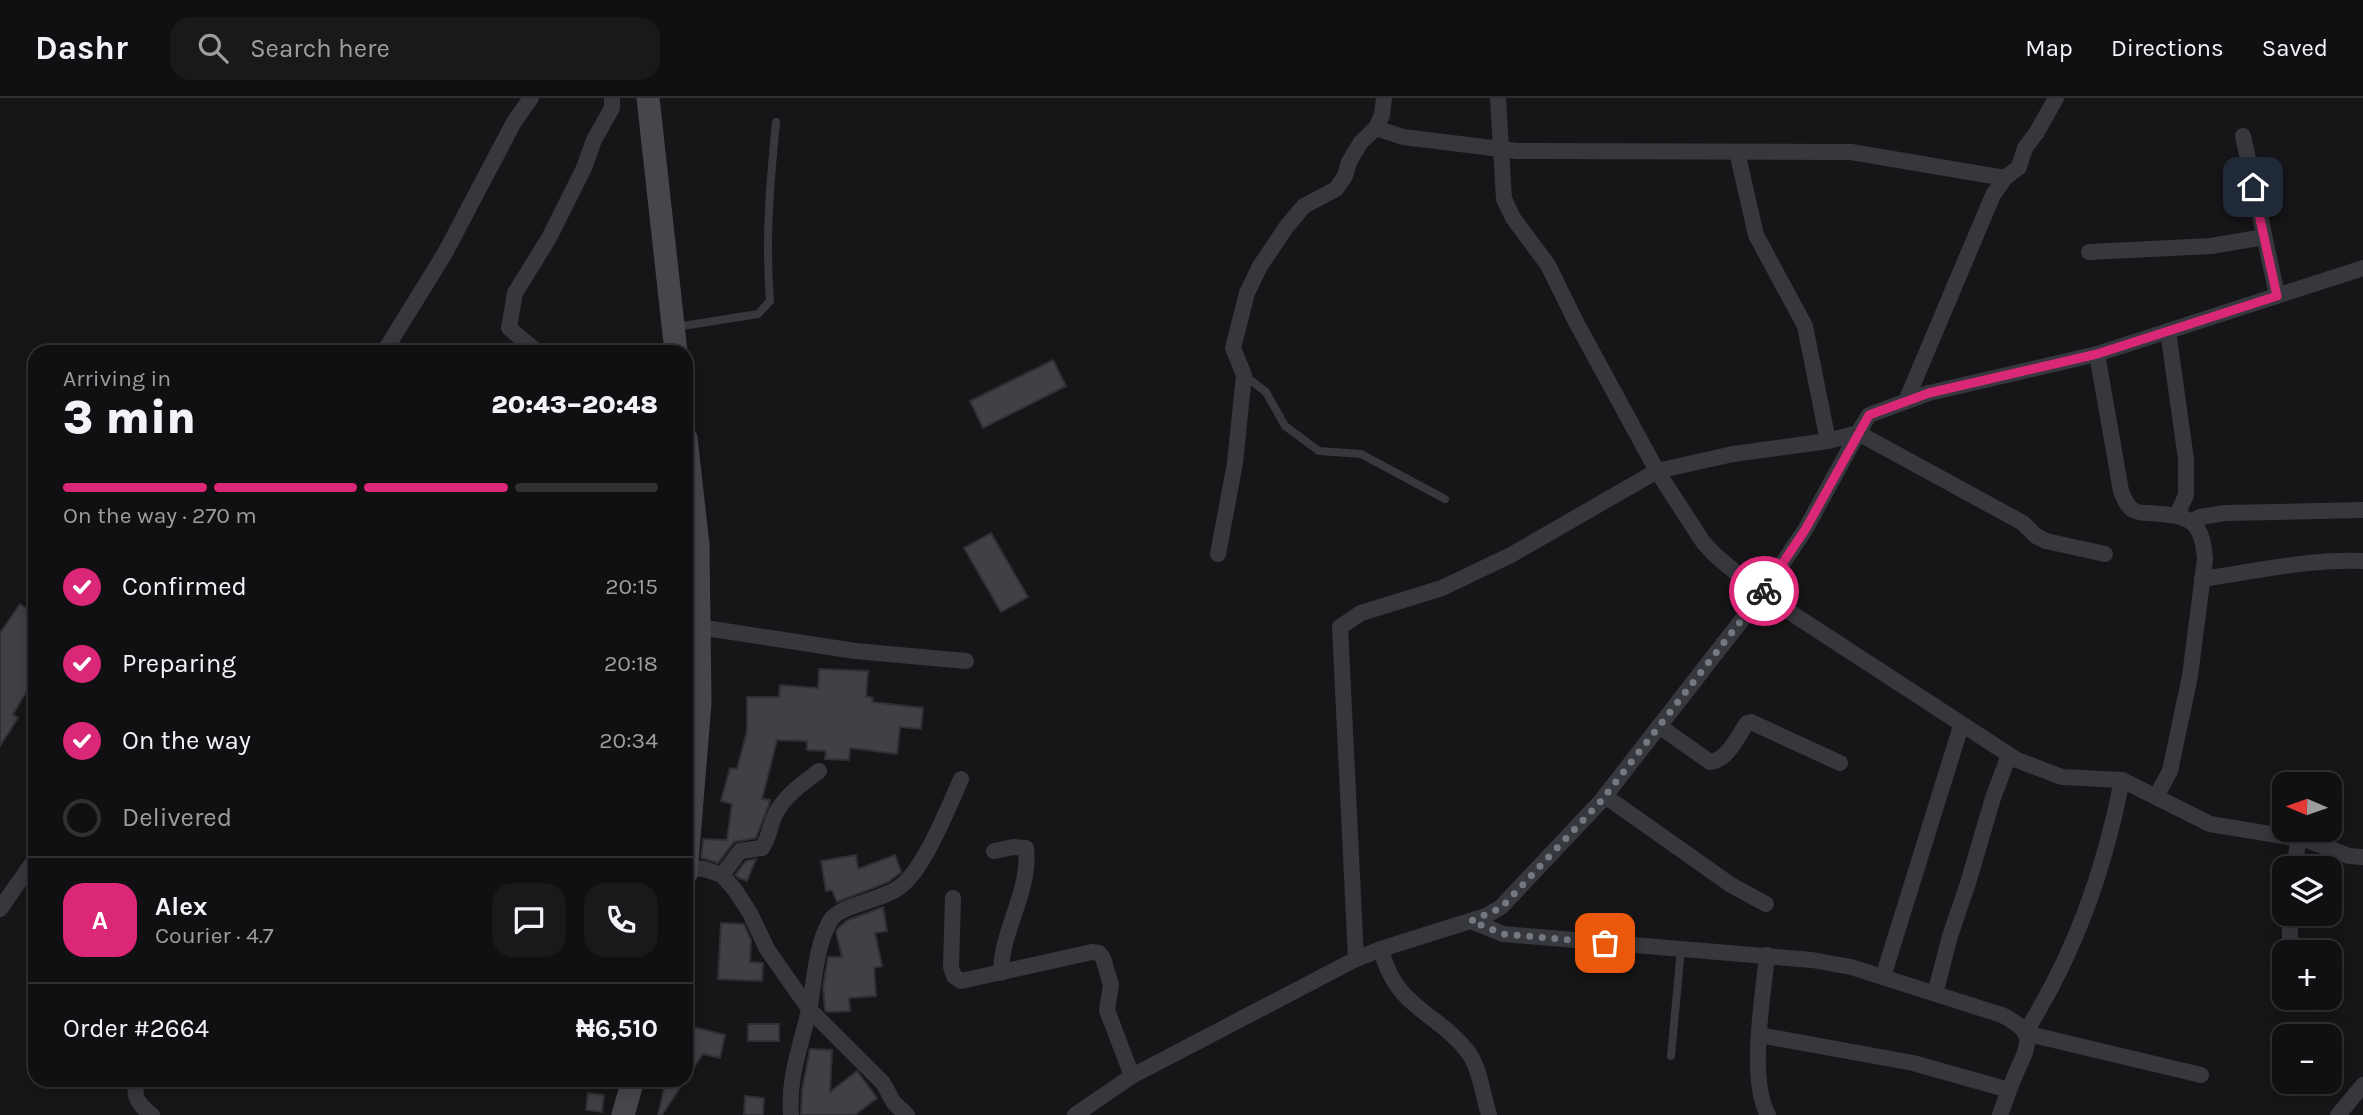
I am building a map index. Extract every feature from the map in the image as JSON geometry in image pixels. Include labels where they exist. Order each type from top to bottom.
[{"type":"main road","points":[[648,98],[675,345]]},
{"type":"main road","points":[[693,500],[698,545],[700,703],[693,792]]},
{"type":"main road","points":[[624,1115],[631,1087]]},
{"type":"street","points":[[388,345],[445,253],[514,122],[531,98]]},
{"type":"street","points":[[529,345],[509,328],[515,293],[549,238],[584,168],[593,140],[612,108],[612,98]]},
{"type":"street","points":[[1218,554],[1235,463],[1244,375],[1233,348],[1247,293],[1260,266],[1304,206],[1336,189],[1361,142],[1376,128],[1382,115],[1384,98]]},
{"type":"street","points":[[1498,98],[1504,199],[1513,218],[1548,265],[1657,471],[1703,542],[1716,556],[1762,594],[2009,755],[2062,777],[2122,779],[2157,795],[2167,804],[2223,828],[2272,835]]},
{"type":"street","points":[[1906,401],[1993,195],[2005,178],[2019,167],[2025,148],[2056,98]]},
{"type":"street","points":[[1376,128],[1403,137],[1502,150],[1850,152],[2005,178]]},
{"type":"street","points":[[2243,136],[2277,296]]},
{"type":"street","points":[[1737,152],[1756,235],[1805,326],[1828,441]]},
{"type":"street","points":[[2089,252],[2211,246],[2264,237]]},
{"type":"street","points":[[1075,1115],[1132,1076],[1356,959],[1471,921],[1501,908],[1605,796],[1762,594],[1805,530],[1869,415],[1929,393],[2097,354],[2363,268]]},
{"type":"street","points":[[2168,331],[2186,459],[2184,518]]},
{"type":"street","points":[[2097,354],[2121,491],[2127,504],[2135,512],[2184,518],[2225,513],[2363,510]]},
{"type":"street","points":[[1356,959],[1340,628],[1361,613],[1442,589],[1511,555],[1657,471],[1733,454],[1828,441],[1858,433],[2023,523],[2036,536],[2046,541],[2105,554]]},
{"type":"street","points":[[2157,795],[2170,771],[2190,676],[2203,579],[2204,540],[2197,525],[2184,518]]},
{"type":"street","points":[[2203,579],[2282,565],[2332,560],[2363,561]]},
{"type":"street","points":[[699,627],[855,651],[965,661]]},
{"type":"street","points":[[1659,726],[1710,762],[1723,758],[1747,723],[1754,722],[1840,763]]},
{"type":"street","points":[[1883,977],[1961,726]]},
{"type":"street","points":[[1935,993],[1950,936],[2009,755]]},
{"type":"street","points":[[722,875],[740,851],[762,848],[776,812],[794,789],[819,771]]},
{"type":"street","points":[[791,1115],[793,1064],[809,1009],[817,956],[830,920],[839,912],[871,902],[900,887],[910,877],[932,842],[961,779]]},
{"type":"street","points":[[2025,1033],[2042,1006],[2081,927],[2112,831],[2122,779]]},
{"type":"street","points":[[1605,796],[1731,885],[1766,904]]},
{"type":"street","points":[[2311,842],[2350,856],[2363,857]]},
{"type":"street","points":[[2306,856],[2320,846]]},
{"type":"street","points":[[994,850],[1026,848],[1028,867],[1001,955],[1001,973]]},
{"type":"street","points":[[693,868],[722,875],[735,890],[750,913],[767,949],[809,1009],[883,1083],[894,1103],[906,1115]]},
{"type":"street","points":[[0,909],[28,869]]},
{"type":"street","points":[[953,898],[951,967],[954,976],[961,981],[1091,952],[1099,953],[1111,985],[1107,1010],[1132,1076]]},
{"type":"street","points":[[1471,921],[1503,934],[1767,955],[1850,967],[2003,1015],[2018,1023],[2025,1033],[2028,1047],[2000,1115]]},
{"type":"street","points":[[1381,949],[1390,976],[1403,993],[1469,1055],[1489,1115]]},
{"type":"street","points":[[1767,955],[1759,1035],[1761,1102],[1768,1115]]},
{"type":"street","points":[[2025,1033],[2201,1074]]},
{"type":"street","points":[[1759,1035],[1913,1063],[2009,1090]]},
{"type":"street","points":[[2338,1115],[2363,1085]]},
{"type":"street","points":[[135,1087],[139,1105],[152,1115]]},
{"type":"lane","points":[[674,327],[758,314],[770,301],[766,251],[776,122]]},
{"type":"lane","points":[[1244,375],[1266,392],[1285,426],[1319,451],[1361,454],[1445,499]]},
{"type":"lane","points":[[1671,1056],[1681,949]]},
{"type":"building","points":[[1053,360],[1066,386],[983,428],[970,401]]},
{"type":"building","points":[[991,533],[1028,597],[1001,612],[964,548]]},
{"type":"building","points":[[20,604],[28,610],[28,689],[13,714],[18,718],[0,746],[0,633]]},
{"type":"building","points":[[819,669],[868,671],[866,696],[873,698],[872,702],[923,708],[921,729],[900,727],[897,754],[850,748],[849,760],[825,759],[826,751],[807,750],[807,741],[777,740],[762,799],[770,800],[756,838],[734,842],[718,863],[701,858],[703,839],[727,840],[732,804],[721,801],[730,768],[737,769],[747,731],[747,697],[779,697],[780,685],[818,688]]},
{"type":"building","points":[[856,855],[858,869],[895,855],[901,872],[888,882],[837,902],[832,890],[826,891],[821,861]]},
{"type":"building","points":[[756,859],[747,881],[735,875],[746,861]]},
{"type":"building","points":[[883,907],[887,931],[875,933],[882,966],[874,968],[876,996],[849,998],[850,1011],[827,1012],[823,987],[828,957],[842,957],[836,932],[848,920]]},
{"type":"building","points":[[721,923],[744,924],[751,940],[750,962],[763,963],[762,981],[718,979]]},
{"type":"building","points":[[748,1024],[779,1024],[779,1041],[748,1041]]},
{"type":"building","points":[[693,1027],[725,1035],[720,1058],[703,1054],[693,1069]]},
{"type":"building","points":[[810,1049],[832,1050],[830,1092],[857,1071],[877,1098],[855,1115],[801,1115],[802,1089]]},
{"type":"building","points":[[664,1087],[680,1087],[662,1115],[658,1115]]},
{"type":"building","points":[[588,1093],[604,1095],[602,1112],[586,1110]]},
{"type":"building","points":[[745,1096],[764,1098],[763,1115],[744,1115]]},
{"type":"way so far","points":[[1605,943],[1503,934],[1471,921],[1501,908],[1601,801],[1764,591]]},
{"type":"route","points":[[1764,591],[1805,530],[1869,415],[1929,393],[2097,354],[2277,296],[2253,187]]}]
